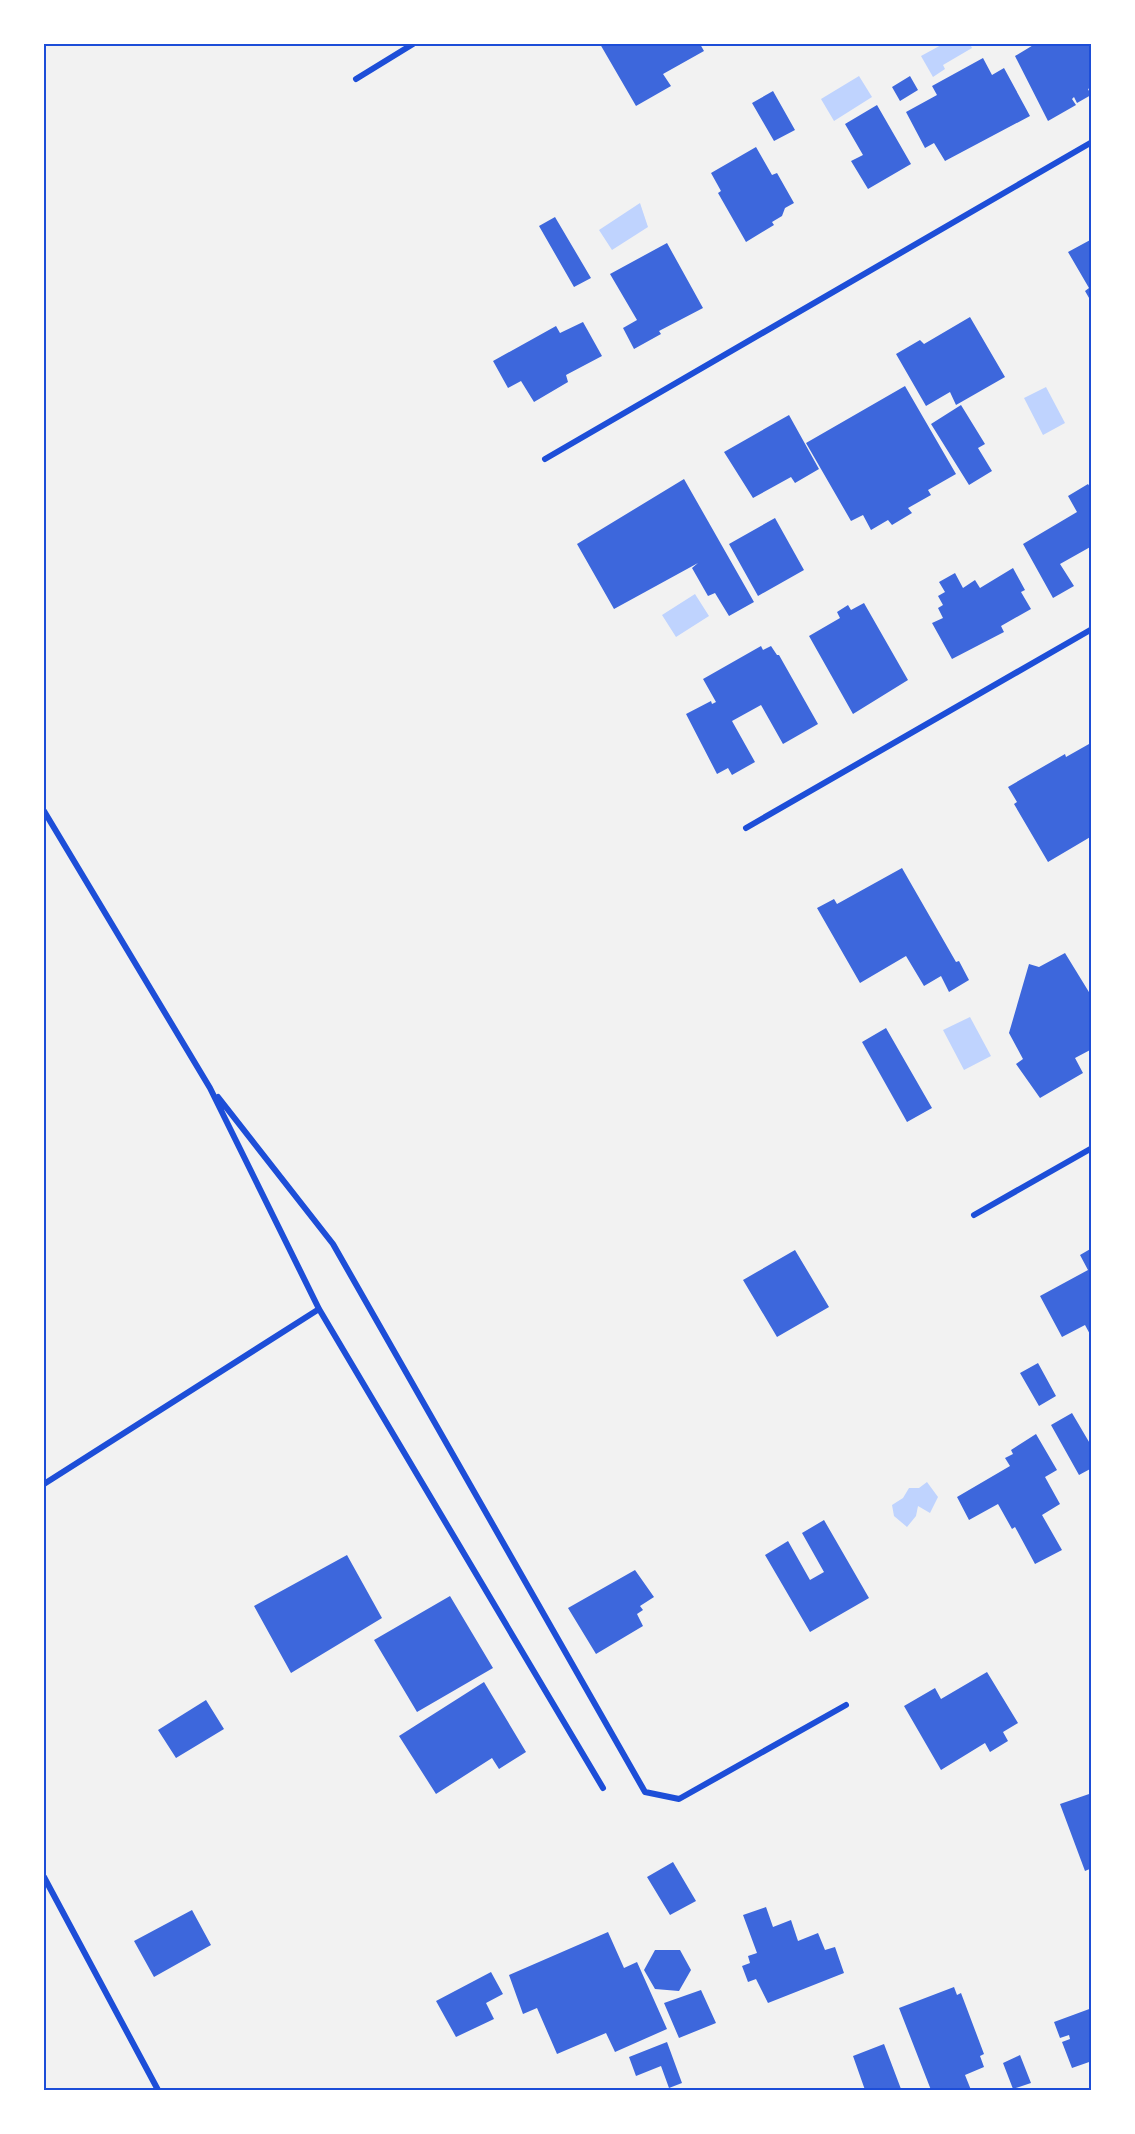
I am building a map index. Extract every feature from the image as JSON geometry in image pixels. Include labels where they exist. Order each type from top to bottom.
[{"type":"street","points":[[356,79],[413,44]]},
{"type":"street","points":[[546,459],[1092,142]]},
{"type":"street","points":[[746,828],[1092,630]]},
{"type":"street","points":[[44,811],[210,1088],[319,1309],[603,1788]]},
{"type":"street","points":[[210,1088],[333,1244],[645,1792],[679,1799],[846,1705]]},
{"type":"street","points":[[974,1215],[1092,1148]]},
{"type":"street","points":[[44,1484],[319,1309]]},
{"type":"street","points":[[44,1877],[158,2091]]},
{"type":"water","points":[[943,44],[970,44],[972,48],[943,65],[945,69],[933,77],[921,56]]},
{"type":"water","points":[[859,76],[872,97],[834,121],[821,99]]},
{"type":"water","points":[[640,203],[648,227],[612,250],[599,230]]},
{"type":"water","points":[[1046,387],[1065,423],[1043,435],[1024,398]]},
{"type":"water","points":[[695,594],[709,616],[676,637],[662,615]]},
{"type":"water","points":[[970,1017],[991,1056],[964,1070],[943,1030]]},
{"type":"water","points":[[927,1482],[938,1497],[930,1513],[918,1506],[916,1516],[907,1527],[894,1516],[892,1505],[903,1498],[909,1488],[919,1488]]},
{"type":"building","points":[[600,44],[700,44],[704,51],[663,74],[671,86],[636,106]]},
{"type":"building","points":[[1035,44],[1092,44],[1092,87],[1088,89],[1091,95],[1077,103],[1074,97],[1072,99],[1076,105],[1048,121],[1015,56]]},
{"type":"building","points":[[983,58],[992,75],[1004,68],[1030,116],[945,161],[934,143],[925,148],[906,112],[937,95],[932,86]]},
{"type":"building","points":[[910,76],[918,90],[900,101],[892,87]]},
{"type":"building","points":[[773,91],[795,130],[774,141],[752,103]]},
{"type":"building","points":[[877,105],[911,164],[868,189],[851,161],[863,155],[845,124]]},
{"type":"building","points":[[756,147],[772,175],[777,173],[794,203],[785,208],[782,216],[772,222],[774,225],[746,242],[718,193],[721,191],[711,173]]},
{"type":"building","points":[[555,217],[591,278],[574,287],[539,226]]},
{"type":"building","points":[[1092,239],[1092,303],[1085,291],[1089,288],[1068,252]]},
{"type":"building","points":[[667,243],[703,308],[659,331],[661,334],[634,349],[623,328],[637,320],[610,274]]},
{"type":"building","points":[[970,317],[1005,377],[956,405],[950,392],[926,406],[896,354],[920,340],[924,344]]},
{"type":"building","points":[[583,322],[602,356],[566,375],[568,382],[534,402],[521,381],[508,388],[493,361],[556,326],[560,333]]},
{"type":"building","points":[[905,386],[956,474],[928,490],[931,495],[908,508],[912,513],[892,525],[888,520],[871,530],[863,515],[851,521],[806,443]]},
{"type":"building","points":[[961,405],[985,444],[978,448],[992,471],[969,485],[931,424]]},
{"type":"building","points":[[789,415],[819,469],[795,483],[791,477],[753,498],[724,452]]},
{"type":"building","points":[[684,479],[754,602],[729,616],[715,593],[708,596],[692,568],[698,563],[614,609],[577,544]]},
{"type":"building","points":[[1088,484],[1092,490],[1092,546],[1060,564],[1074,586],[1053,598],[1023,544],[1077,512],[1068,496]]},
{"type":"building","points":[[775,518],[804,570],[758,596],[729,544]]},
{"type":"building","points":[[1013,568],[1025,590],[1021,592],[1031,609],[1001,626],[1004,632],[952,659],[932,623],[943,618],[938,608],[943,605],[938,596],[945,592],[939,582],[955,573],[963,588],[975,580],[980,588]]},
{"type":"building","points":[[864,603],[908,680],[853,714],[809,636],[840,618],[837,612],[848,605],[851,610]]},
{"type":"building","points":[[761,646],[763,650],[771,646],[779,655],[818,724],[783,744],[761,705],[732,721],[755,762],[732,775],[728,768],[717,774],[686,714],[711,701],[712,704],[716,702],[703,679]]},
{"type":"building","points":[[1089,744],[1092,748],[1092,836],[1048,862],[1014,804],[1017,802],[1008,787],[1065,754],[1066,757]]},
{"type":"building","points":[[902,868],[956,962],[959,961],[969,980],[949,992],[941,976],[924,986],[906,956],[860,983],[817,908],[834,899],[837,904]]},
{"type":"building","points":[[1065,953],[1092,997],[1092,1049],[1075,1058],[1083,1073],[1040,1098],[1016,1064],[1023,1059],[1009,1033],[1029,964],[1039,967]]},
{"type":"building","points":[[886,1028],[932,1108],[907,1122],[862,1042]]},
{"type":"building","points":[[1092,1248],[1092,1338],[1085,1325],[1062,1337],[1040,1296],[1088,1270],[1080,1255]]},
{"type":"building","points":[[795,1250],[829,1307],[777,1337],[743,1280]]},
{"type":"building","points":[[1038,1363],[1056,1396],[1039,1406],[1020,1373]]},
{"type":"building","points":[[1072,1413],[1092,1447],[1092,1468],[1079,1475],[1051,1425]]},
{"type":"building","points":[[1036,1434],[1057,1470],[1045,1477],[1060,1504],[1042,1515],[1062,1550],[1035,1564],[1015,1527],[1012,1529],[998,1504],[969,1520],[957,1497],[1010,1466],[1005,1458],[1013,1454],[1011,1450]]},
{"type":"building","points":[[824,1520],[869,1598],[810,1632],[765,1555],[788,1541],[810,1580],[824,1572],[802,1533]]},
{"type":"building","points":[[347,1555],[382,1618],[291,1673],[254,1606]]},
{"type":"building","points":[[635,1570],[654,1597],[640,1606],[643,1610],[637,1614],[643,1626],[596,1654],[568,1608]]},
{"type":"building","points":[[450,1596],[493,1668],[417,1712],[374,1640]]},
{"type":"building","points":[[987,1672],[1018,1723],[1003,1732],[1008,1741],[990,1752],[985,1743],[941,1770],[904,1706],[935,1688],[941,1699]]},
{"type":"building","points":[[484,1682],[526,1752],[499,1769],[492,1758],[436,1794],[399,1736]]},
{"type":"building","points":[[206,1700],[224,1729],[176,1758],[158,1730]]},
{"type":"building","points":[[1092,1793],[1092,1868],[1085,1871],[1060,1804]]},
{"type":"building","points":[[673,1862],[696,1901],[670,1915],[647,1877]]},
{"type":"building","points":[[766,1907],[773,1927],[791,1920],[798,1941],[818,1933],[825,1950],[835,1947],[844,1973],[768,2003],[756,1979],[748,1982],[742,1966],[750,1963],[748,1956],[757,1953],[743,1915]]},
{"type":"building","points":[[192,1910],[211,1945],[154,1977],[134,1941]]},
{"type":"building","points":[[608,1932],[624,1968],[637,1962],[667,2029],[615,2052],[606,2033],[557,2054],[537,2008],[523,2014],[509,1975]]},
{"type":"building","points":[[655,1950],[680,1950],[691,1970],[679,1991],[655,1989],[644,1970]]},
{"type":"building","points":[[491,1972],[503,1994],[486,2003],[494,2019],[456,2037],[436,2001]]},
{"type":"building","points":[[954,1987],[957,1995],[961,1993],[984,2054],[980,2056],[984,2067],[965,2075],[971,2090],[931,2090],[899,2008]]},
{"type":"building","points":[[701,1990],[716,2023],[679,2038],[664,2003]]},
{"type":"building","points":[[1092,2008],[1092,2061],[1072,2068],[1062,2042],[1070,2039],[1069,2035],[1060,2038],[1054,2022]]},
{"type":"building","points":[[667,2042],[682,2083],[669,2088],[661,2066],[636,2076],[629,2057]]},
{"type":"building","points":[[884,2044],[901,2089],[865,2090],[853,2056]]},
{"type":"building","points":[[1020,2055],[1031,2083],[1013,2089],[1003,2063]]}]
